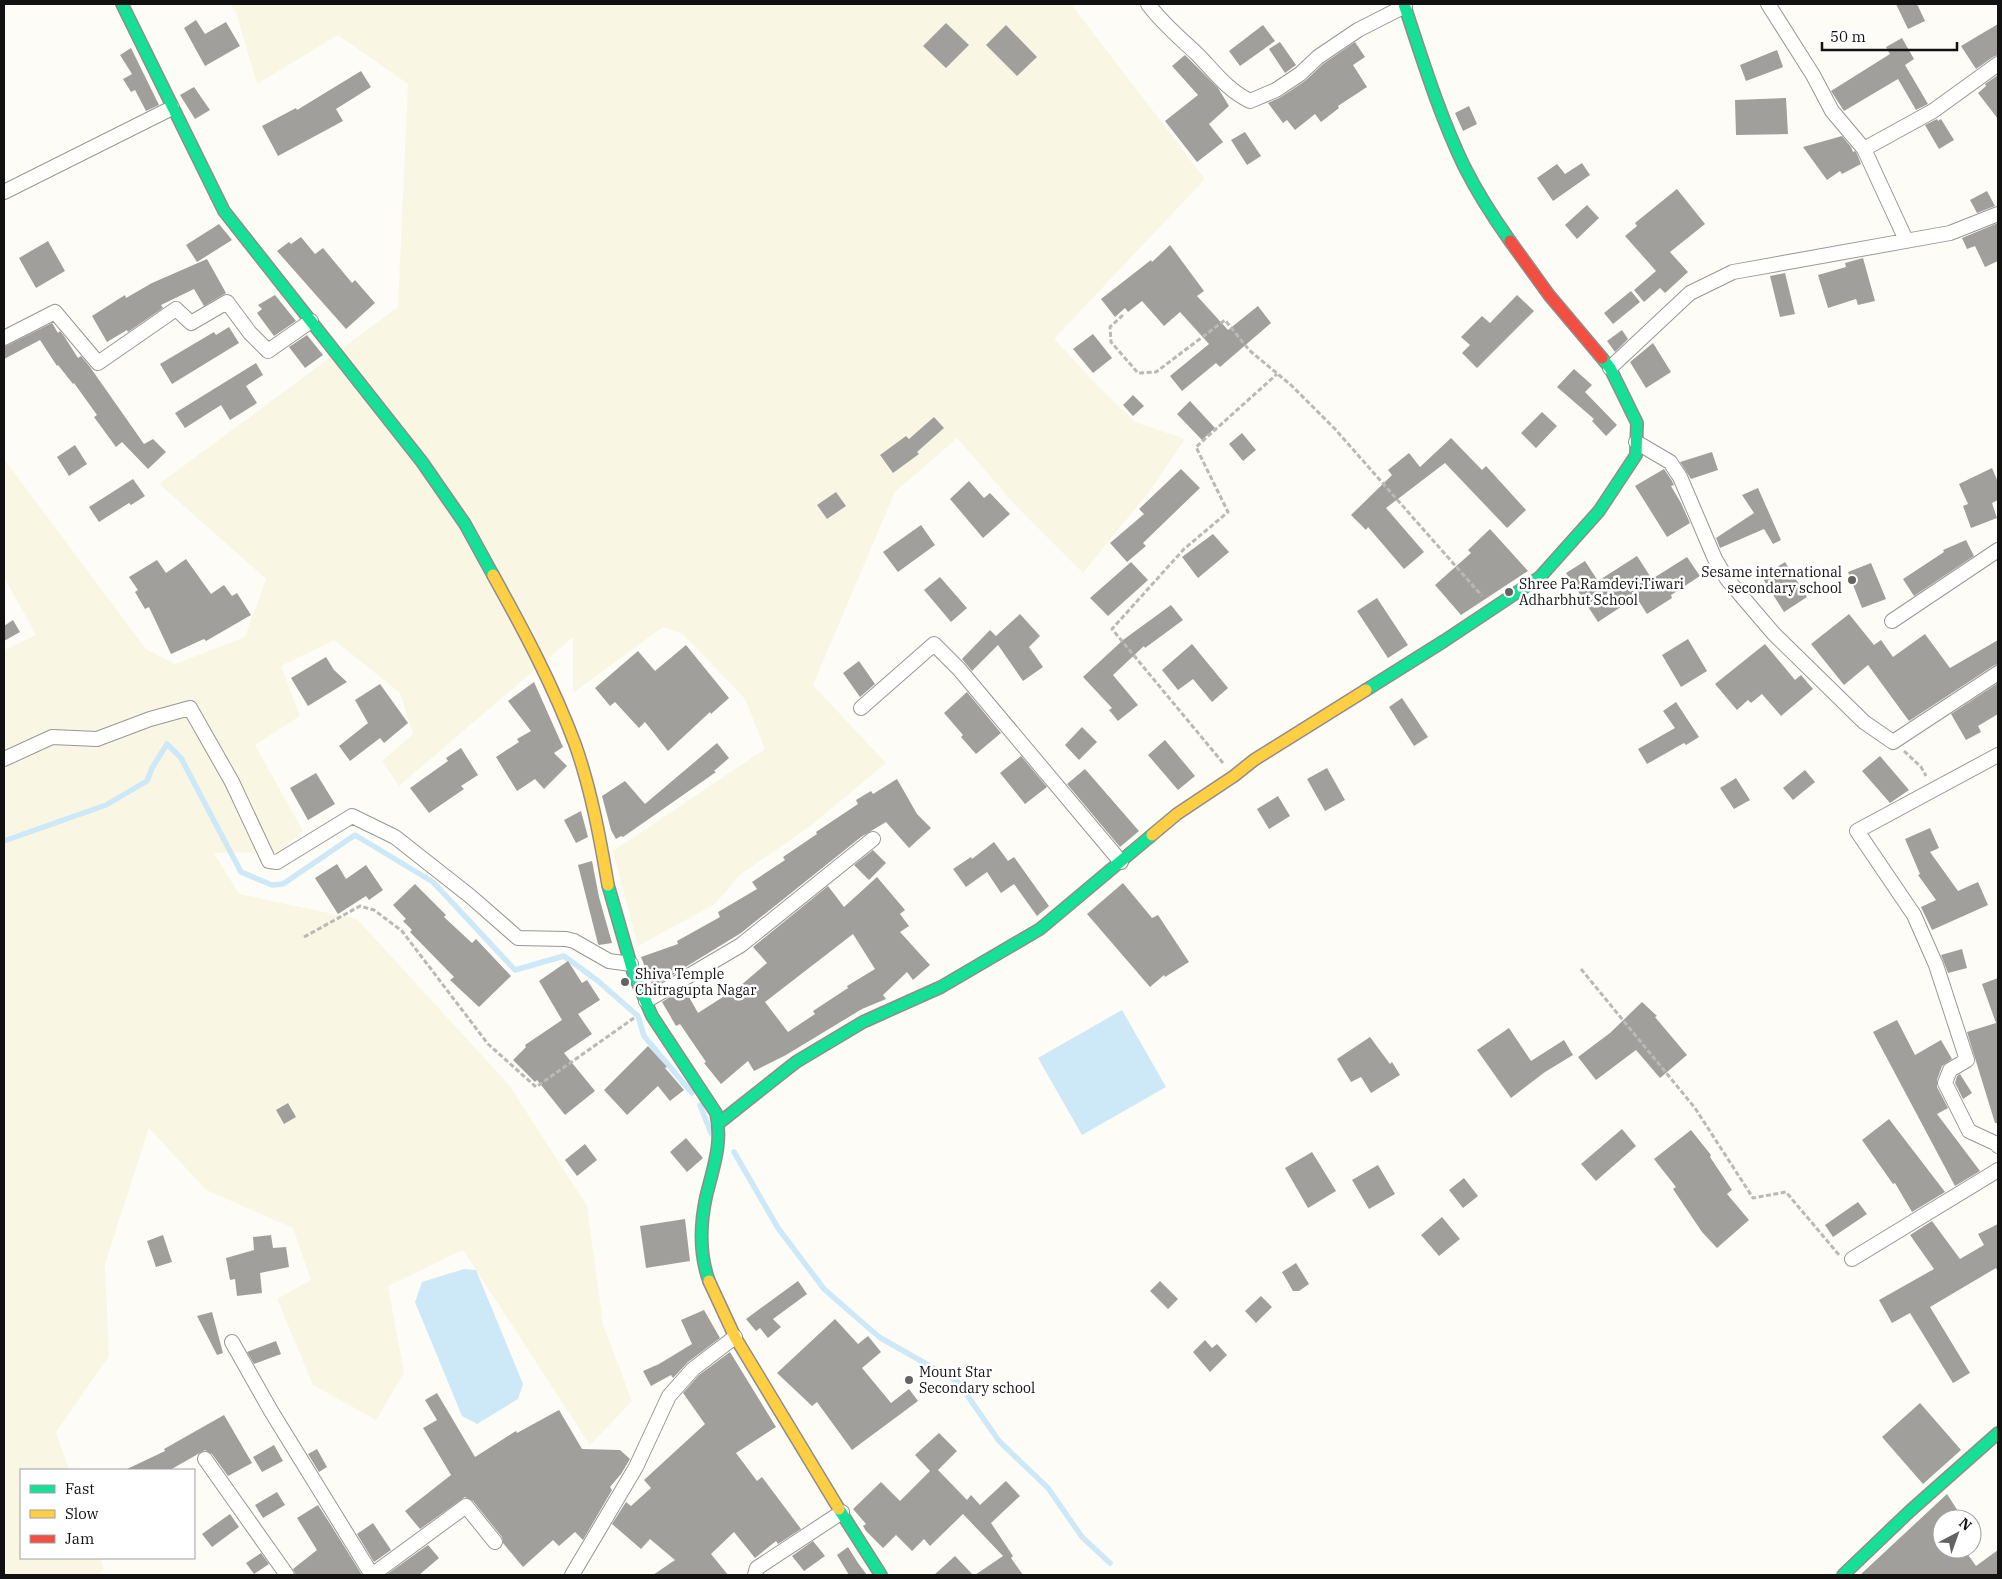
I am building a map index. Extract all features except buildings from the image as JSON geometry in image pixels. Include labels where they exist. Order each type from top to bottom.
[{"type":"street","points":[[122,4],[224,211],[422,462],[465,524],[538,660],[575,744],[599,830],[610,894],[631,964],[652,1016],[716,1113],[719,1123],[720,1146],[704,1210],[702,1258],[718,1304],[735,1338],[881,1575]]},
{"type":"street","points":[[719,1123],[804,1057],[863,1022],[941,987],[1040,929],[1088,892],[1177,814],[1234,776],[1254,760],[1540,577],[1599,511],[1636,455],[1636,422],[1610,368],[1549,295],[1490,212],[1464,166],[1434,92],[1404,5],[1358,30],[1318,57],[1300,74],[1276,90],[1250,101],[1238,95],[1218,78],[1201,58],[1155,14],[1148,4]]},
{"type":"street","points":[[1768,4],[1832,111],[1864,149],[1906,240]]},
{"type":"street","points":[[1864,149],[1933,111],[1998,64]]},
{"type":"street","points":[[4,192],[172,108]]},
{"type":"street","points":[[1610,368],[1690,294],[1733,272],[1950,233],[1998,214]]},
{"type":"street","points":[[4,338],[55,312],[98,363],[176,309],[191,322],[227,302],[250,333],[268,351],[311,321]]},
{"type":"street","points":[[1636,442],[1670,462],[1680,478],[1715,560],[1727,579],[1774,634],[1864,722],[1893,742],[1998,673]]},
{"type":"street","points":[[1892,621],[1998,550]]},
{"type":"street","points":[[861,708],[934,644],[959,669],[1121,862]]},
{"type":"street","points":[[4,759],[52,737],[97,739],[150,719],[190,708],[232,782],[269,861],[278,862],[352,816],[394,837],[470,896],[518,938],[566,939],[574,941],[609,961],[631,964]]},
{"type":"street","points":[[1998,755],[1858,831],[1914,915],[1936,965],[1967,1060],[1950,1070],[1945,1083],[1970,1130],[1998,1146]]},
{"type":"street","points":[[646,1001],[741,945],[874,839]]},
{"type":"street","points":[[1852,1259],[1998,1170]]},
{"type":"street","points":[[572,1575],[636,1467],[669,1396],[693,1369],[735,1338]]},
{"type":"street","points":[[232,1342],[271,1411],[372,1575],[466,1506],[495,1542]]},
{"type":"street","points":[[1843,1575],[1910,1511],[1998,1433]]},
{"type":"street","points":[[205,1459],[287,1575]]},
{"type":"street","points":[[755,1575],[757,1568],[842,1512]]},
{"type":"path","points":[[1123,315],[1110,327],[1111,342],[1138,373],[1156,372],[1225,320],[1248,350],[1277,374],[1335,429],[1493,608]]},
{"type":"path","points":[[1234,776],[1112,629],[1184,549],[1228,512],[1196,447],[1277,374]]},
{"type":"path","points":[[1893,742],[1921,766],[1934,790]]},
{"type":"path","points":[[304,937],[360,906],[374,910],[402,931],[488,1044],[536,1086],[632,1019]]},
{"type":"path","points":[[1581,970],[1695,1108],[1753,1198],[1786,1192],[1837,1254],[1852,1259]]},
{"type":"shaded area","points":[[230,4],[1071,4],[1205,179],[1054,339],[1135,422],[1185,439],[1149,492],[1083,573],[1015,505],[957,438],[895,492],[813,685],[886,763],[809,827],[741,874],[715,904],[638,946],[613,851],[765,749],[745,699],[683,634],[663,627],[573,693],[573,637],[399,786],[382,761],[413,734],[400,693],[334,640],[281,666],[300,716],[255,745],[303,831],[279,852],[214,853],[239,894],[357,919],[509,1085],[587,1206],[603,1324],[632,1401],[590,1445],[463,1250],[388,1286],[404,1373],[376,1420],[313,1385],[277,1299],[311,1280],[293,1228],[206,1190],[149,1128],[105,1264],[109,1356],[56,1432],[69,1469],[20,1469],[20,1559],[100,1559],[104,1569],[98,1575],[4,1575],[4,650],[36,635],[4,577],[4,459],[146,649],[175,664],[245,637],[266,579],[159,484],[398,307],[408,84],[338,35],[257,84],[236,12]]},
{"type":"water","points":[[1122,1010],[1166,1087],[1082,1135],[1038,1058]]},
{"type":"water","points":[[464,1269],[476,1270],[523,1384],[518,1399],[477,1424],[462,1416],[415,1302],[422,1282]]},
{"type":"waterway","points":[[4,841],[106,805],[147,781],[152,768],[167,744],[181,758],[241,872],[272,885],[283,884],[355,835],[433,882],[515,970],[564,956],[598,981],[638,1016],[644,1036],[692,1093]]},
{"type":"waterway","points":[[700,1105],[711,1133]]},
{"type":"waterway","points":[[734,1152],[778,1228],[824,1289],[879,1337],[958,1382],[999,1441],[1048,1488],[1082,1537],[1110,1563]]},
{"type":"traffic: fast","points":[[122,4],[224,211],[422,462],[465,524],[493,575]]},
{"type":"traffic: fast","points":[[1404,4],[1431,86],[1455,146],[1480,195],[1510,241]]},
{"type":"traffic: fast","points":[[1366,690],[1540,577],[1599,511],[1636,455],[1637,423],[1610,368],[1602,358]]},
{"type":"traffic: fast","points":[[719,1123],[796,1062],[863,1022],[941,987],[1040,929],[1152,835]]},
{"type":"traffic: fast","points":[[608,885],[633,972],[652,1016],[716,1113],[718,1145],[706,1197],[702,1228],[703,1260],[709,1281]]},
{"type":"traffic: fast","points":[[1843,1575],[1910,1511],[1998,1433]]},
{"type":"traffic: fast","points":[[839,1509],[881,1575]]},
{"type":"traffic: slow","points":[[493,575],[547,679],[575,744],[590,796],[608,885]]},
{"type":"traffic: slow","points":[[1152,835],[1177,814],[1234,776],[1254,760],[1366,690]]},
{"type":"traffic: slow","points":[[709,1281],[735,1337],[839,1509]]},
{"type":"traffic: jam","points":[[1510,241],[1549,295],[1602,358]]},
{"type":"place","name":"Sesame international secondary school","points":[[1852,580]]},
{"type":"place","name":"Shree Pa.Ramdevi.Tiwari Adharbhut School","points":[[1509,592]]},
{"type":"place","name":"Shiva Temple Chitragupta Nagar","points":[[625,982]]},
{"type":"place","name":"Mount Star Secondary school","points":[[909,1380]]}]
